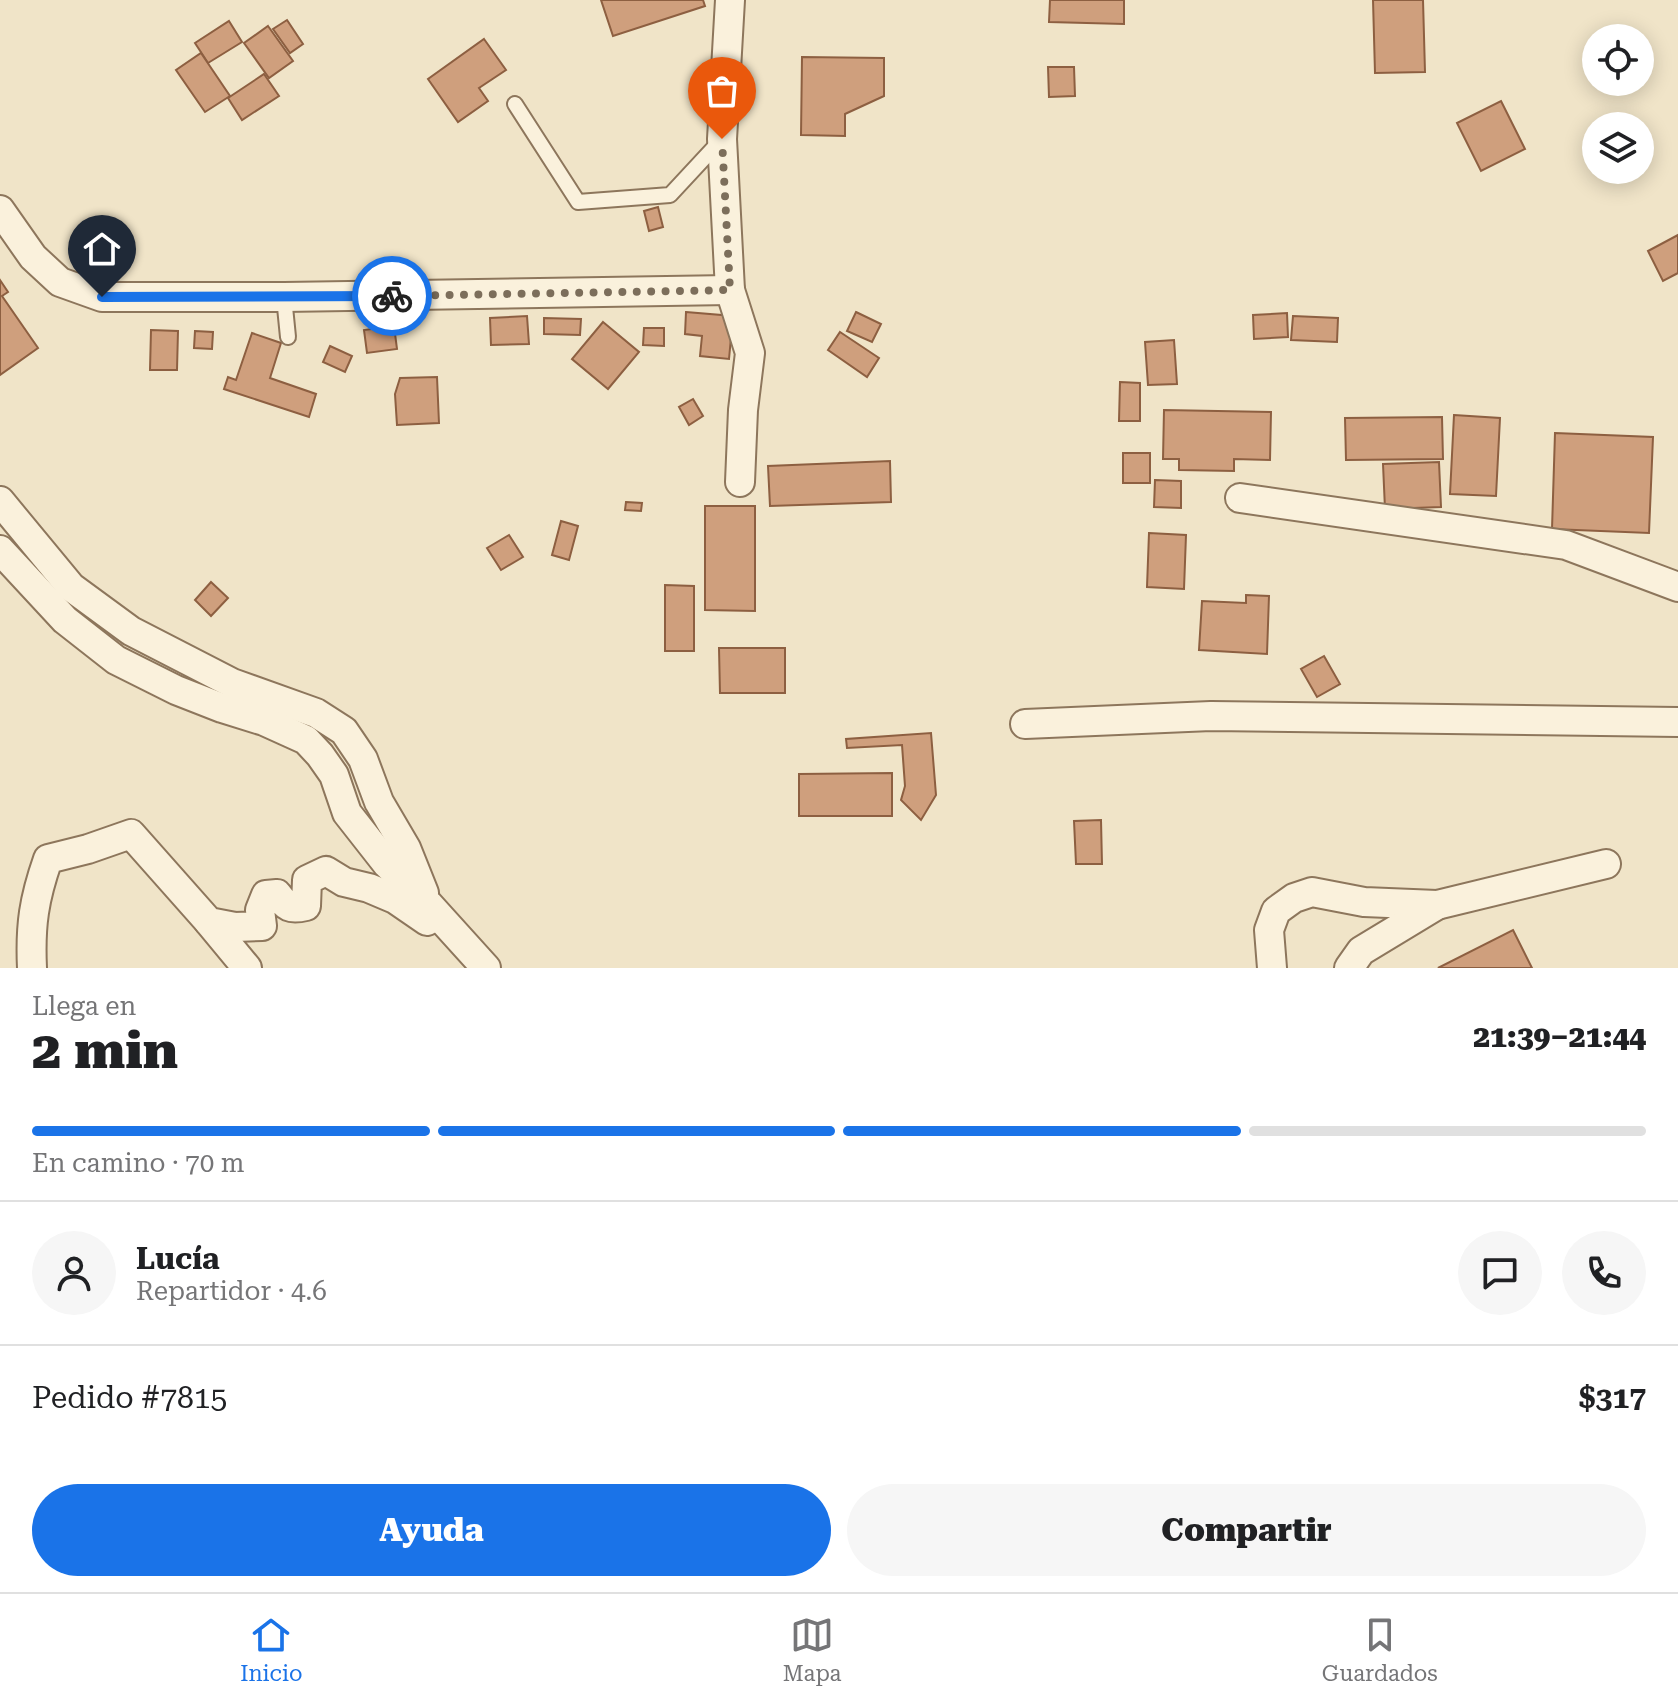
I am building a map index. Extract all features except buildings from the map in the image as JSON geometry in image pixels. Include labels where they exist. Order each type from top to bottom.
[{"type":"street","points":[[730,0],[722,139],[730,290],[750,353],[743,410],[740,482]]},
{"type":"street","points":[[0,210],[33,257],[60,282],[102,297],[730,290]]},
{"type":"street","points":[[1240,498],[1566,545],[1678,587]]},
{"type":"street","points":[[0,501],[71,587],[131,631],[232,683],[316,713],[344,731],[363,759],[379,802],[406,848],[429,905]]},
{"type":"street","points":[[0,550],[65,620],[116,660],[176,690],[264,721],[306,740],[334,775],[347,813],[387,864],[486,968]]},
{"type":"street","points":[[1025,724],[1211,716],[1678,722]]},
{"type":"street","points":[[320,755],[344,731]]},
{"type":"street","points":[[32,968],[30,934],[37,890],[48,859],[131,834],[247,968]]},
{"type":"street","points":[[1276,964],[1269,930],[1276,911],[1294,898],[1312,892],[1364,902],[1437,905],[1606,864]]},
{"type":"street","points":[[209,922],[235,927],[262,926],[260,910],[266,895],[277,894],[294,909],[306,906],[307,880],[326,871],[344,882],[395,899],[433,925],[451,930]]},
{"type":"street","points":[[1341,898],[1354,914],[1360,928],[1355,960]]},
{"type":"street","points":[[1355,960],[1437,905]]},
{"type":"lane","points":[[515,104],[578,202],[670,195],[722,139]]},
{"type":"lane","points":[[284,297],[288,337]]},
{"type":"way so far","points":[[392,296],[730,290],[722,139]]},
{"type":"route","points":[[102,297],[392,296]]}]
